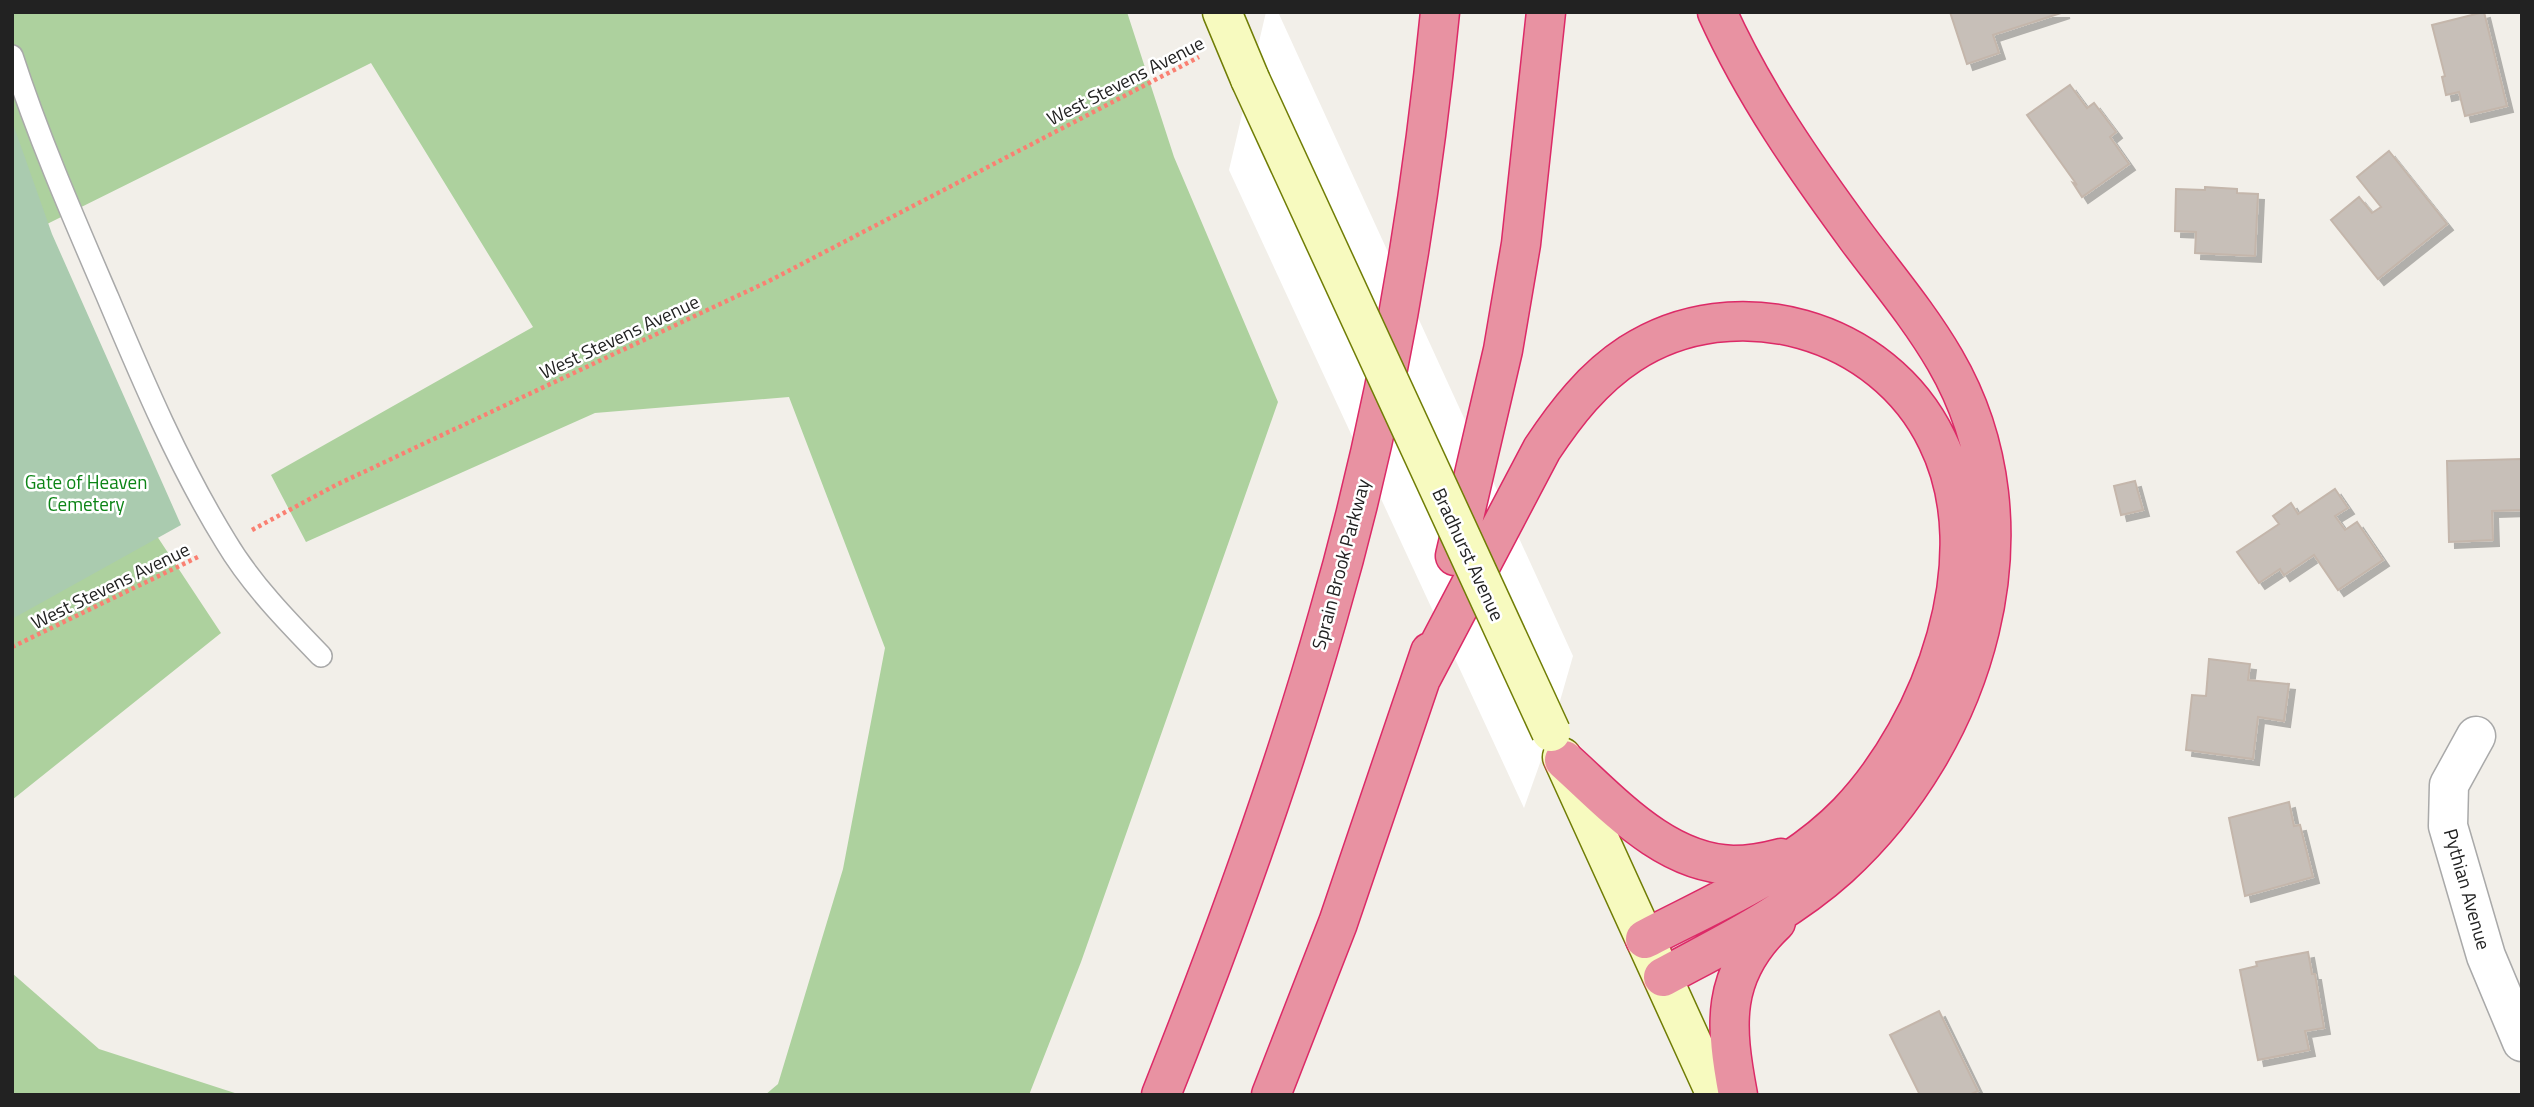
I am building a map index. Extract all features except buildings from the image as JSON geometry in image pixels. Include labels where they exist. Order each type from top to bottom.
[{"type":"highway","name":"Sprain Brook Parkway","points":[[1161,1095],[1250,862],[1329,614],[1361,488],[1404,281],[1440,12]]},
{"type":"highway","points":[[1271,1095],[1338,923],[1433,641],[1480,455],[1503,350],[1521,244],[1546,12]]},
{"type":"highway","points":[[1717,12],[1752,83],[1782,131],[1946,361],[1961,390],[1982,455],[1991,521],[1990,566],[1980,629],[1958,700],[1941,735],[1898,804],[1869,838],[1806,894],[1755,945],[1738,975],[1728,1015],[1738,1095]]},
{"type":"highway","points":[[1422,677],[1542,449],[1562,420],[1607,372],[1630,354],[1655,340],[1712,323],[1743,320],[1804,329],[1834,340],[1882,370],[1922,413],[1948,465],[1955,492],[1960,551],[1956,586],[1941,651],[1913,720],[1873,784],[1847,814],[1817,840],[1751,884],[1645,939]]},
{"type":"highway","points":[[1558,746],[1642,828],[1663,843],[1693,857],[1735,865],[1761,863],[1783,858],[1817,840]]},
{"type":"highway","points":[[1663,977],[1768,920],[1806,894]]},
{"type":"main road","name":"Bradhurst Avenue","points":[[1228,26],[1716,1095]]},
{"type":"street","name":"Pythian Avenue","points":[[2476,736],[2448,785],[2448,826],[2486,956],[2522,1042]]},
{"type":"lane","points":[[12,57],[44,144],[166,427],[226,543],[285,619],[321,656]]},
{"type":"path","name":"West Stevens Avenue","points":[[12,648],[226,543],[336,485],[769,281],[1228,26]]},
{"type":"green space","points":[[12,12],[1127,12],[1174,157],[1278,402],[1081,962],[1029,1095],[765,1095],[778,1084],[843,869],[885,648],[789,397],[595,413],[306,542],[271,475],[533,327],[371,63],[33,231],[12,301]]},
{"type":"green space","name":"Gate of Heaven Cemetery","points":[[12,121],[52,234],[181,525],[12,619]]},
{"type":"green space","points":[[110,465],[221,633],[12,800],[12,525]]},
{"type":"green space","points":[[12,973],[99,1049],[241,1095],[12,1095]]},
{"type":"pier","points":[[1266,12],[1278,12],[1573,656],[1551,732],[1524,808],[1229,170]]}]
